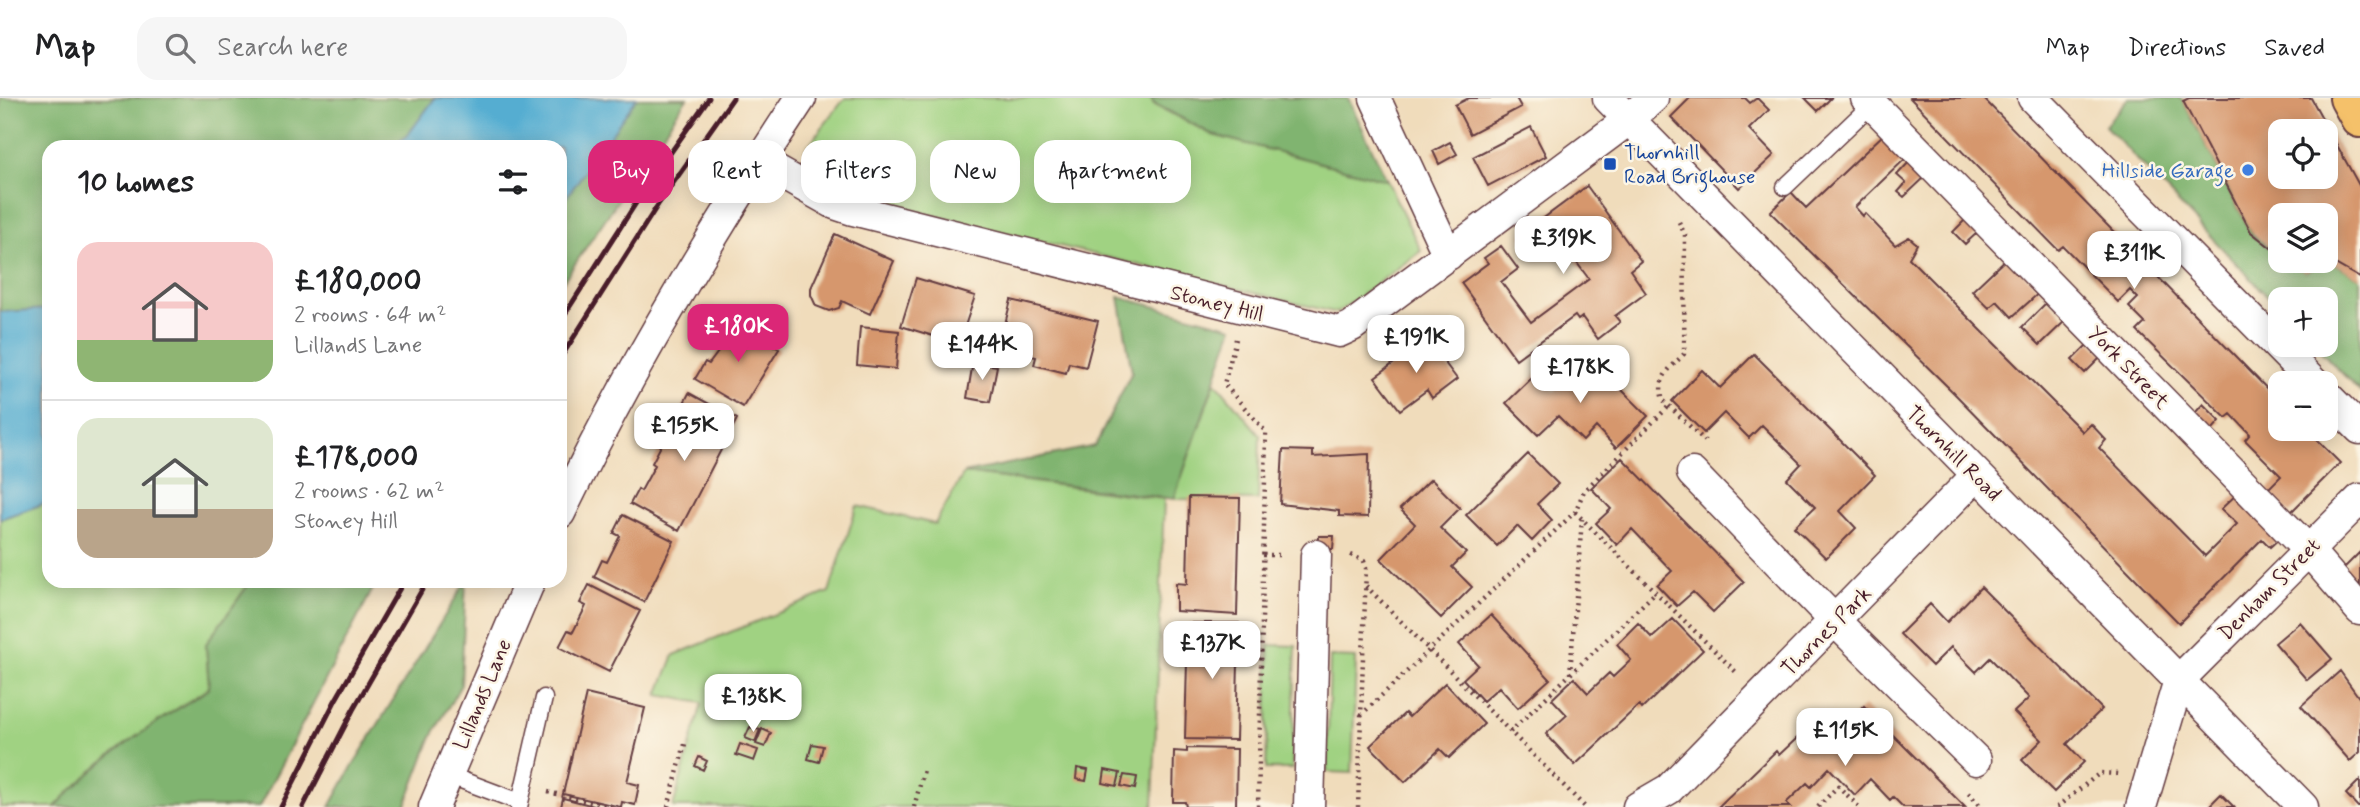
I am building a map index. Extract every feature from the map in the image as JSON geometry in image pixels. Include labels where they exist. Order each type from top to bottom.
[{"type":"main road","points":[[2349,98],[2360,118]]},
{"type":"street","points":[[773,140],[801,98]]},
{"type":"street","points":[[1375,98],[1448,256]]},
{"type":"street","name":"Thornhill Road","points":[[1608,98],[2303,807]]},
{"type":"street","name":"Stoney Hill","points":[[787,177],[852,210],[1339,332],[1352,326],[1448,256],[1628,121],[1653,98]]},
{"type":"street","points":[[2033,98],[2303,371]]},
{"type":"street","name":"York Street","points":[[1869,101],[2308,550],[2360,610]]},
{"type":"street","points":[[567,499],[632,372],[733,203]]},
{"type":"street","points":[[2338,407],[2360,429]]},
{"type":"street","points":[[1692,473],[1836,622],[1976,760]]},
{"type":"street","name":"Thornes Park","points":[[1646,805],[1669,789],[1836,622],[1976,476]]},
{"type":"street","name":"Denham Street","points":[[2179,680],[2360,499]]},
{"type":"street","points":[[1309,807],[1316,555]]},
{"type":"street","name":"Lillands Lane","points":[[434,807],[527,588]]},
{"type":"street","points":[[2144,794],[2179,680]]},
{"type":"lane","points":[[1785,187],[1869,101]]},
{"type":"lane","points":[[448,775],[521,798],[544,698]]},
{"type":"path","points":[[1674,213],[1685,235],[1684,354],[1665,372],[1661,382],[1663,400],[1716,451],[1692,473]]},
{"type":"path","points":[[1243,310],[1224,384],[1266,432],[1258,807]]},
{"type":"path","points":[[1361,715],[1575,512],[1584,491],[1669,406]]},
{"type":"path","points":[[1575,512],[1761,697]]},
{"type":"path","points":[[1570,674],[1582,519]]},
{"type":"path","points":[[1366,585],[1585,807]]},
{"type":"path","points":[[1510,732],[1656,592]]},
{"type":"path","points":[[668,807],[685,744]]},
{"type":"path","points":[[914,807],[924,770]]},
{"type":"path","points":[[2057,807],[2100,773],[2144,794]]},
{"type":"path","points":[[1818,807],[1838,786],[1859,807]]},
{"type":"path","points":[[521,798],[612,807]]},
{"type":"green space","points":[[0,98],[435,98],[407,136],[401,140],[42,140],[42,309],[0,312]]},
{"type":"green space","points":[[637,98],[687,98],[659,140],[607,140]]},
{"type":"green space","points":[[845,98],[1151,98],[1153,104],[1213,135],[1387,180],[1421,251],[1337,313],[883,203],[916,203],[916,140],[813,140]]},
{"type":"green space","points":[[1151,98],[1348,98],[1387,180],[1213,135],[1153,103]]},
{"type":"green space","points":[[2128,98],[2179,98],[2183,101],[2252,235],[2268,246],[2268,273],[2338,273],[2338,266],[2360,278],[2360,392],[2326,357],[2338,357],[2338,287],[2268,287],[2268,296],[2105,126]]},
{"type":"green space","points":[[588,167],[588,203],[616,203],[567,276],[567,196]]},
{"type":"green space","points":[[1119,297],[1233,327],[1174,499],[964,473],[1095,446],[1132,372]]},
{"type":"green space","points":[[1215,381],[1260,435],[1258,500],[1174,499]]},
{"type":"green space","points":[[964,473],[1164,499],[1153,807],[673,807],[702,703],[658,695],[674,655],[829,592],[857,506],[935,524]]},
{"type":"green space","points":[[42,504],[42,588],[246,588],[206,644],[209,688],[109,757],[55,807],[0,807],[0,519]]},
{"type":"green space","points":[[246,588],[373,588],[259,807],[55,807],[109,758],[209,689],[206,644]]},
{"type":"green space","points":[[462,588],[466,588],[461,685],[432,736],[405,807],[330,807]]},
{"type":"green space","points":[[1269,645],[1296,646],[1292,769],[1266,769]]},
{"type":"green space","points":[[1330,657],[1356,658],[1352,773],[1327,772]]},
{"type":"water","points":[[435,98],[637,98],[607,140],[588,140],[588,167],[567,196],[567,140],[401,140],[407,136]]},
{"type":"water","points":[[42,309],[42,504],[0,519],[0,312]]},
{"type":"building","points":[[1469,98],[1516,98],[1521,107],[1470,134],[1455,105]]},
{"type":"building","points":[[1690,98],[1745,98],[1750,103],[1757,98],[1769,110],[1749,129],[1774,155],[1739,188],[1671,117]]},
{"type":"building","points":[[1805,98],[1831,98],[1818,111]]},
{"type":"building","points":[[1910,98],[1983,98],[2268,390],[2268,441],[2318,441],[2340,463],[2290,513],[2267,490],[2281,476],[2245,440],[2250,434],[2231,414],[2226,418],[2137,331],[2145,323],[2129,307],[2138,298],[2130,290],[2118,302],[2063,246],[2058,250]]},
{"type":"building","points":[[2189,98],[2311,98],[2323,119],[2268,119],[2268,189],[2338,189],[2338,147],[2360,187],[2360,278],[2338,266],[2338,203],[2268,203],[2268,245],[2251,232],[2183,101]]},
{"type":"building","points":[[1531,127],[1546,156],[1488,186],[1473,157]]},
{"type":"building","points":[[1885,133],[1907,157],[1855,207],[1863,216],[1865,213],[1895,245],[1909,237],[1917,244],[1909,258],[2083,432],[2091,424],[2106,440],[2099,448],[2205,556],[2237,524],[2221,509],[2238,493],[2281,537],[2270,547],[2262,539],[2179,623],[1952,391],[1770,212],[1791,192],[1806,208]]},
{"type":"building","points":[[1450,142],[1457,154],[1439,164],[1433,151]]},
{"type":"building","points":[[1910,161],[1926,176],[1904,197],[1898,192],[1906,183],[1897,175]]},
{"type":"building","points":[[1587,186],[1641,261],[1630,270],[1646,293],[1615,316],[1620,322],[1598,339],[1582,317],[1578,320],[1575,316],[1516,359],[1461,283],[1488,263],[1484,258],[1501,246],[1518,269],[1501,282],[1531,322],[1589,279],[1559,239],[1536,255],[1521,235]]},
{"type":"building","points":[[1966,219],[1978,232],[1965,244],[1953,232]]},
{"type":"building","points":[[835,234],[894,261],[870,314],[842,301],[839,308],[829,311],[816,306],[811,295],[811,288]]},
{"type":"building","points":[[2008,257],[2041,291],[2012,317],[1997,301],[1989,308],[1972,291]]},
{"type":"building","points":[[916,278],[975,296],[959,344],[901,326]]},
{"type":"building","points":[[1011,300],[1098,321],[1086,367],[1069,363],[1066,373],[1034,365],[1036,357],[999,348]]},
{"type":"building","points":[[2048,301],[2067,319],[2040,345],[2022,327]]},
{"type":"building","points":[[730,319],[779,349],[743,407],[695,379],[705,362],[709,364],[718,352],[724,339],[719,336]]},
{"type":"building","points":[[860,327],[899,331],[896,369],[857,365]]},
{"type":"building","points":[[1427,339],[1457,379],[1432,398],[1427,390],[1400,410],[1375,377]]},
{"type":"building","points":[[2091,341],[2104,354],[2085,373],[2072,360]]},
{"type":"building","points":[[1754,354],[1875,475],[1840,511],[1856,528],[1826,558],[1794,527],[1815,507],[1787,479],[1801,464],[1762,425],[1749,438],[1724,413],[1704,433],[1672,401],[1702,370],[1720,388]]},
{"type":"building","points":[[1588,356],[1648,416],[1616,448],[1596,427],[1583,441],[1558,416],[1538,435],[1506,403],[1537,373],[1554,391]]},
{"type":"building","points":[[973,362],[997,366],[990,402],[967,398]]},
{"type":"building","points":[[689,393],[737,419],[679,531],[630,504],[638,489],[641,491],[655,465],[652,463],[666,436],[670,438],[686,410],[682,407]]},
{"type":"building","points":[[2203,404],[2220,421],[2212,430],[2195,413]]},
{"type":"building","points":[[1283,450],[1313,451],[1313,457],[1369,454],[1368,517],[1339,516],[1339,511],[1280,504]]},
{"type":"building","points":[[1528,454],[1558,484],[1537,504],[1552,520],[1532,541],[1517,526],[1497,546],[1466,515]]},
{"type":"building","points":[[1622,458],[1744,582],[1713,612],[1693,592],[1677,606],[1657,585],[1672,571],[1632,529],[1617,545],[1596,523],[1611,509],[1591,488]]},
{"type":"building","points":[[1431,479],[1460,508],[1440,528],[1466,553],[1452,567],[1472,587],[1441,618],[1381,559],[1415,524],[1400,509]]},
{"type":"building","points":[[1189,497],[1240,498],[1237,615],[1176,611],[1176,583],[1187,584]]},
{"type":"building","points":[[623,515],[674,541],[644,602],[594,577],[602,560],[607,562],[620,536],[614,533]]},
{"type":"building","points":[[1319,536],[1334,536],[1333,549],[1319,549]]},
{"type":"building","points":[[2360,552],[2360,588],[2344,568]]},
{"type":"building","points":[[589,585],[640,611],[609,672],[559,647],[568,630],[573,632],[586,606],[580,603]]},
{"type":"building","points":[[1981,587],[2102,709],[2067,744],[2084,762],[2054,792],[2022,760],[2042,740],[2014,712],[2029,698],[1990,658],[1976,672],[1951,647],[1932,666],[1900,634],[1930,604],[1947,622]]},
{"type":"building","points":[[1491,615],[1550,679],[1518,708],[1499,687],[1483,701],[1463,679],[1478,665],[1459,644]]},
{"type":"building","points":[[1673,619],[1703,650],[1642,709],[1639,705],[1575,765],[1546,734],[1567,715],[1552,699],[1574,678],[1588,693],[1609,673],[1613,677],[1631,660],[1617,644],[1638,623],[1652,638]]},
{"type":"building","points":[[2300,622],[2332,659],[2307,680],[2275,643]]},
{"type":"building","points":[[1188,623],[1239,623],[1236,740],[1185,739]]},
{"type":"building","points":[[2340,671],[2360,699],[2360,752],[2350,761],[2301,706]]},
{"type":"building","points":[[1445,683],[1484,724],[1449,758],[1440,749],[1405,782],[1370,746],[1405,713],[1409,717]]},
{"type":"building","points":[[586,694],[645,708],[627,782],[639,785],[635,805],[622,802],[621,807],[563,794]]},
{"type":"building","points":[[1864,706],[1965,807],[1903,807],[1893,797],[1890,800],[1870,779],[1855,795],[1829,768],[1811,787],[1807,783],[1786,803],[1790,807],[1718,807],[1776,751],[1779,755],[1811,725],[1827,742]]},
{"type":"building","points":[[750,727],[760,730],[755,742],[745,738]]},
{"type":"building","points":[[762,729],[771,733],[765,747],[756,744]]},
{"type":"building","points":[[740,744],[758,750],[754,761],[736,755]]},
{"type":"building","points":[[812,744],[823,746],[819,762],[808,759]]},
{"type":"building","points":[[1187,748],[1237,749],[1236,807],[1186,807],[1185,802],[1173,802],[1174,751],[1187,752]]},
{"type":"building","points":[[699,757],[707,761],[703,770],[695,766]]},
{"type":"building","points":[[1077,768],[1088,770],[1086,781],[1076,779]]},
{"type":"building","points":[[1105,770],[1120,773],[1117,786],[1103,783]]},
{"type":"building","points":[[1124,775],[1137,777],[1135,789],[1121,786]]},
{"type":"building","points":[[2360,780],[2360,807],[2358,807],[2346,794]]},
{"type":"building","points":[[2221,794],[2234,807],[2208,807]]},
{"type":"building","points":[[563,798],[594,806],[594,807],[561,807]]},
{"type":"railway","points":[[567,311],[643,192],[709,98]]},
{"type":"railway","points":[[567,348],[659,203],[733,98]]},
{"type":"railway","points":[[281,807],[335,701],[400,588]]},
{"type":"railway","points":[[303,807],[353,710],[423,588]]},
{"type":"place","name":"Thornhill Road Brighouse","points":[[1610,164]]},
{"type":"place","name":"Hillside Garage","points":[[2248,170]]}]
